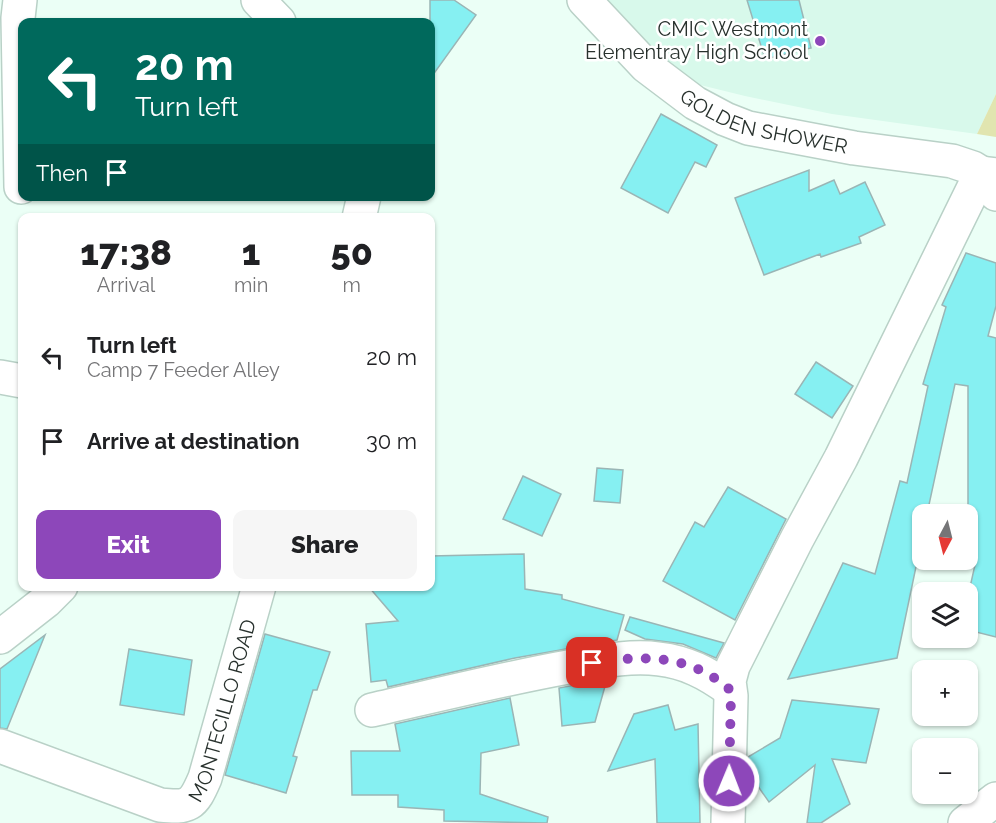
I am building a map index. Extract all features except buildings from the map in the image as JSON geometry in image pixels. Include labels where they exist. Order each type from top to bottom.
[{"type":"street","points":[[258,0],[275,18]]},
{"type":"street","name":"GOLDEN SHOWER","points":[[584,0],[646,66],[695,103],[725,119],[748,128],[854,148],[952,161],[973,168],[991,181]]},
{"type":"street","points":[[728,823],[731,696],[729,689],[733,666],[797,538],[991,181]]},
{"type":"street","points":[[0,377],[18,380]]},
{"type":"street","points":[[0,637],[56,591]]},
{"type":"street","name":"MONTECILLO ROAD","points":[[0,746],[160,805],[181,807],[191,802],[198,794],[205,778],[258,591]]},
{"type":"street","points":[[372,710],[510,678],[612,660],[639,658],[670,661],[696,668],[729,689]]},
{"type":"street","points":[[964,823],[996,799]]},
{"type":"shaded area","name":"CMIC Westmont Elementray High School","points":[[605,0],[996,0],[996,94],[977,134],[832,114],[745,96],[684,81]]},
{"type":"green space","points":[[996,94],[996,137],[977,134]]},
{"type":"place","name":"CMIC Westmont Elementray High School","points":[[820,41]]},
{"type":"route","points":[[592,663],[639,658],[670,661],[707,673],[729,689],[731,696],[729,781]]}]
